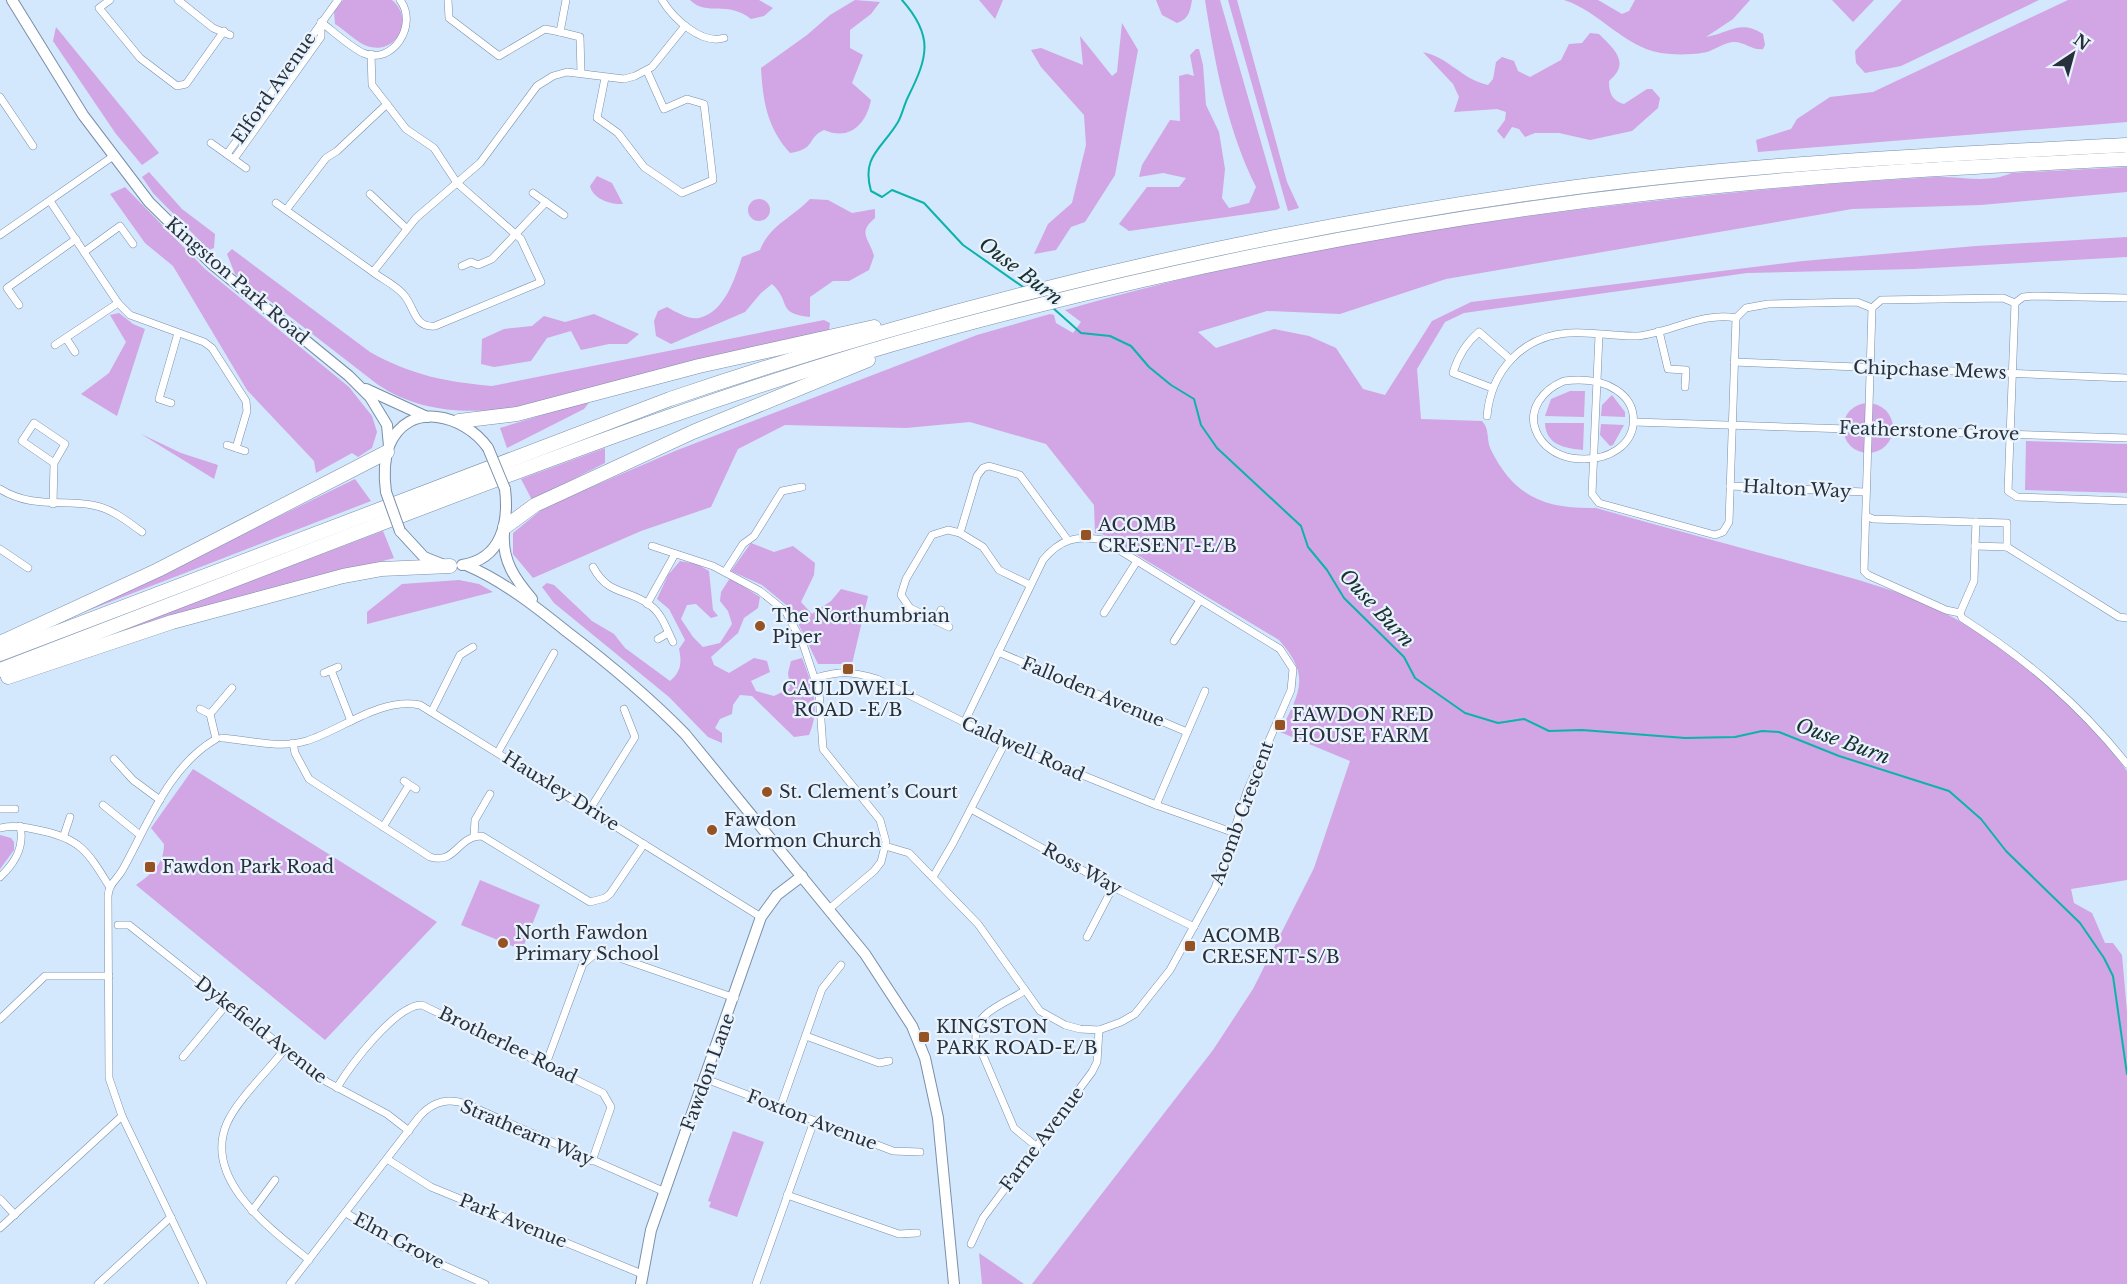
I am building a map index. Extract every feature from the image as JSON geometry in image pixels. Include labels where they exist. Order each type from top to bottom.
[{"type":"highway","points":[[0,654],[585,429],[753,371],[930,318],[1032,291],[1137,266],[1329,226],[1549,190],[1809,163],[2127,145]]},
{"type":"highway","points":[[0,670],[590,443],[759,385],[931,334],[1048,303],[1330,241],[1551,206],[1758,182],[1922,169],[2127,159]]},
{"type":"highway","points":[[459,421],[517,414],[774,348],[930,318]]},
{"type":"highway","points":[[505,529],[535,505],[693,432],[931,334]]},
{"type":"highway","points":[[0,643],[158,570],[357,470],[388,449]]},
{"type":"highway","points":[[0,680],[172,622],[343,576],[381,569],[450,566]]},
{"type":"street","name":"Kingston Park Road","points":[[12,0],[76,105],[112,157],[179,234],[349,376],[386,400],[427,417]]},
{"type":"street","points":[[110,0],[99,8],[140,58],[177,86],[186,84],[227,33],[213,28],[178,0]]},
{"type":"street","name":"Elford Avenue","points":[[227,154],[338,0]]},
{"type":"street","points":[[321,22],[363,53],[371,54],[389,50],[404,34],[407,12],[400,0]]},
{"type":"street","points":[[448,0],[449,18],[499,56],[545,29],[580,37],[581,73]]},
{"type":"street","points":[[560,32],[566,0]]},
{"type":"street","points":[[662,0],[685,26],[711,38],[724,38]]},
{"type":"street","name":"Elford Avenue","points":[[234,159],[321,38],[321,22]]},
{"type":"street","points":[[373,272],[406,228],[480,163],[537,86],[553,76],[581,73],[624,79],[647,72],[685,26]]},
{"type":"street","points":[[276,202],[404,294],[420,324],[428,327],[541,282],[526,246],[516,234],[457,183],[434,148],[406,129],[372,85],[371,54]]},
{"type":"street","points":[[605,78],[597,118],[618,133],[644,166],[682,193],[713,180],[704,104],[687,99],[664,109],[647,72]]},
{"type":"street","points":[[1,100],[33,146]]},
{"type":"street","points":[[286,210],[326,158],[337,151],[387,104]]},
{"type":"street","name":"Elford Avenue","points":[[211,143],[246,168]]},
{"type":"street","points":[[0,235],[112,157]]},
{"type":"street","points":[[533,193],[564,215]]},
{"type":"street","points":[[370,194],[406,228]]},
{"type":"street","points":[[50,201],[118,303],[130,315],[212,348],[242,392],[247,411],[236,448]]},
{"type":"street","points":[[462,266],[471,262],[478,265],[492,259],[546,202]]},
{"type":"street","points":[[84,252],[120,226],[133,244]]},
{"type":"street","points":[[19,305],[7,288],[76,239]]},
{"type":"street","points":[[2127,298],[2034,296],[2023,297],[2015,303],[2008,491],[2017,497],[2127,501]]},
{"type":"street","points":[[1960,613],[1946,610],[1868,575],[1864,571],[1872,308],[1881,300],[2003,298],[2015,303]]},
{"type":"street","points":[[1732,425],[1736,318],[1746,308],[1768,304],[1857,302],[1872,308]]},
{"type":"street","points":[[55,345],[118,303]]},
{"type":"street","points":[[1487,416],[1492,388],[1510,359],[1523,348],[1555,335],[1638,336],[1716,318],[1736,318]]},
{"type":"street","points":[[1659,331],[1668,369],[1686,370],[1685,387]]},
{"type":"street","points":[[1492,388],[1453,373],[1457,360],[1469,340],[1479,332],[1510,359]]},
{"type":"street","points":[[171,403],[159,399],[178,333]]},
{"type":"street","points":[[1593,460],[1599,335]]},
{"type":"street","points":[[66,338],[75,352]]},
{"type":"street","name":"Chipchase Mews","points":[[1734,362],[2127,378]]},
{"type":"street","name":"Kingston Park Road","points":[[349,376],[379,411],[387,425],[388,449]]},
{"type":"street","points":[[1574,380],[1596,381],[1610,385],[1626,399],[1634,422],[1630,434],[1622,445],[1611,454],[1593,460],[1562,456],[1551,450],[1537,433],[1533,418],[1538,402],[1556,384],[1574,380]]},
{"type":"street","points":[[505,529],[486,555],[466,565],[450,566],[424,557],[400,531],[386,492],[388,449],[400,430],[427,417],[459,421],[476,433],[488,448],[504,489],[507,513],[505,529],[503,545],[509,567],[544,613]]},
{"type":"street","name":"Featherstone Grove","points":[[1634,422],[2127,438]]},
{"type":"street","points":[[52,504],[54,463],[65,444],[34,423],[22,441],[54,463]]},
{"type":"street","name":"Halton Way","points":[[1593,460],[1592,494],[1595,500],[1714,535],[1721,534],[1729,522],[1732,425]]},
{"type":"street","points":[[226,445],[245,451]]},
{"type":"street","points":[[960,533],[977,476],[983,468],[989,466],[1020,475],[1067,539],[1052,549],[1043,560],[964,723]]},
{"type":"street","name":"Halton Way","points":[[1730,486],[1865,492]]},
{"type":"street","points":[[725,572],[743,544],[754,536],[783,491],[802,487]]},
{"type":"street","points":[[1,493],[32,502],[94,505],[111,511],[142,532]]},
{"type":"street","name":"Halton Way","points":[[1866,516],[1873,519],[2007,523],[2007,547]]},
{"type":"street","points":[[1960,613],[1973,586],[1976,522]]},
{"type":"street","points":[[949,627],[904,603],[902,588],[932,535],[948,530],[960,533],[983,547],[999,570],[1030,585]]},
{"type":"street","name":"Acomb Crescent","points":[[1067,539],[1085,537],[1103,540],[1280,649],[1293,669],[1292,690],[1271,731],[1232,832],[1215,888],[1194,927],[1170,970],[1135,1014],[1098,1030]]},
{"type":"street","points":[[652,546],[725,572],[760,591],[786,612],[803,644],[815,678],[823,749],[880,820],[885,846],[881,862],[874,870],[829,909]]},
{"type":"street","points":[[1975,546],[2007,547],[2119,617],[2127,618]]},
{"type":"street","points":[[0,549],[28,568]]},
{"type":"street","points":[[647,604],[675,554]]},
{"type":"street","points":[[1104,613],[1137,561]]},
{"type":"street","points":[[466,565],[504,584],[544,613],[652,701],[685,734],[866,954],[899,1003],[912,1026],[925,1058],[938,1118],[954,1284]]},
{"type":"street","points":[[593,567],[606,585],[647,604],[659,615],[673,642]]},
{"type":"street","points":[[1174,641],[1200,600]]},
{"type":"street","points":[[936,621],[941,610]]},
{"type":"street","points":[[1960,613],[1962,618],[2022,658],[2057,687],[2103,734],[2127,764]]},
{"type":"street","points":[[658,639],[669,633]]},
{"type":"street","points":[[432,711],[460,655],[473,647]]},
{"type":"street","name":"Falloden Avenue","points":[[998,652],[1187,732]]},
{"type":"street","points":[[498,752],[554,653]]},
{"type":"street","points":[[331,670],[351,721]]},
{"type":"street","name":"Caldwell Road","points":[[815,678],[840,671],[853,672],[912,695],[1005,742],[1156,805],[1232,832]]},
{"type":"street","points":[[210,714],[232,688]]},
{"type":"street","points":[[1156,805],[1205,691]]},
{"type":"street","name":"Hauxley Drive","points":[[219,739],[276,744],[305,742],[351,721],[411,703],[432,711],[761,917]]},
{"type":"street","points":[[109,886],[122,872],[160,800],[197,752],[219,739],[210,714],[200,709]]},
{"type":"street","points":[[590,809],[634,737],[624,709]]},
{"type":"street","points":[[293,742],[295,753],[309,779],[439,860],[445,859],[474,836],[482,836],[590,902],[605,898],[610,894],[644,844]]},
{"type":"street","points":[[933,877],[1005,742]]},
{"type":"street","points":[[114,759],[133,780],[160,800]]},
{"type":"street","points":[[383,827],[410,785]]},
{"type":"street","points":[[474,836],[475,820],[490,794]]},
{"type":"street","points":[[103,805],[140,835]]},
{"type":"street","points":[[0,809],[15,809]]},
{"type":"street","name":"Ross Way","points":[[971,809],[1113,887],[1194,927]]},
{"type":"street","points":[[64,835],[70,817]]},
{"type":"street","points":[[0,877],[21,848],[23,837],[20,826]]},
{"type":"street","points":[[0,828],[20,826],[64,835],[78,844],[94,861],[109,886],[108,1078],[122,1116],[203,1284]]},
{"type":"street","points":[[885,846],[909,853],[978,924],[1040,1011],[1080,1029],[1098,1030]]},
{"type":"street","name":"Fawdon Lane","points":[[641,1279],[651,1230],[735,998],[761,917],[777,895],[802,876]]},
{"type":"street","points":[[1087,938],[1113,887]]},
{"type":"street","name":"Dykefield Avenue","points":[[118,925],[129,925],[284,1050],[337,1088],[387,1114],[409,1131]]},
{"type":"street","points":[[546,1064],[583,964],[595,954],[605,953],[735,998]]},
{"type":"street","points":[[780,1108],[822,989],[841,965]]},
{"type":"street","points":[[0,1018],[45,976],[109,976]]},
{"type":"street","points":[[1024,991],[982,1016],[975,1029],[976,1039],[1014,1128],[1037,1147]]},
{"type":"street","points":[[183,1057],[226,1004]]},
{"type":"street","name":"Brotherlee Road","points":[[337,1088],[362,1051],[405,1011],[417,1005],[428,1007],[596,1088],[610,1102],[610,1113],[592,1161]]},
{"type":"street","name":"Farne Avenue","points":[[971,1244],[983,1218],[1097,1062],[1098,1030]]},
{"type":"street","points":[[806,1036],[879,1063],[889,1060]]},
{"type":"street","points":[[284,1050],[232,1114],[222,1139],[225,1166],[236,1188],[252,1211],[309,1260]]},
{"type":"street","name":"Foxton Avenue","points":[[706,1079],[893,1151],[920,1152]]},
{"type":"street","name":"Strathearn Way","points":[[290,1284],[430,1106],[447,1101],[457,1101],[665,1192]]},
{"type":"street","points":[[0,1228],[122,1116]]},
{"type":"street","points":[[756,1284],[814,1121]]},
{"type":"street","name":"Park Avenue","points":[[387,1159],[431,1187],[641,1279]]},
{"type":"street","points":[[252,1211],[275,1180]]},
{"type":"street","points":[[787,1196],[899,1234],[917,1233]]},
{"type":"street","points":[[0,1198],[15,1215]]},
{"type":"street","name":"Elm Grove","points":[[346,1213],[398,1245],[485,1284]]},
{"type":"street","points":[[98,1284],[171,1216]]},
{"type":"shaded area","points":[[343,0],[392,0],[399,8],[402,17],[399,34],[387,46],[377,48],[359,42],[335,24],[334,12]]},
{"type":"shaded area","points":[[690,0],[759,0],[773,8],[764,16],[751,19],[734,10],[703,7]]},
{"type":"shaded area","points":[[855,0],[880,2],[871,14],[850,30],[850,48],[863,55],[852,83],[871,100],[869,109],[861,123],[849,132],[833,133],[824,130],[818,133],[804,149],[790,153],[771,124],[763,92],[761,68],[807,35],[830,15]]},
{"type":"shaded area","points":[[979,0],[1003,0],[995,19]]},
{"type":"shaded area","points":[[1156,0],[1192,0],[1190,11],[1177,23],[1162,15]]},
{"type":"shaded area","points":[[1205,0],[1220,0],[1280,208],[1129,231],[1119,224],[1147,187],[1179,187],[1186,178],[1163,173],[1139,177],[1142,165],[1170,120],[1180,121],[1179,76],[1187,74],[1194,76],[1190,55],[1196,49],[1199,49],[1203,65],[1206,105],[1219,132],[1225,169],[1222,198],[1229,208],[1249,203],[1256,187],[1237,142],[1223,96]]},
{"type":"shaded area","points":[[1228,0],[1237,0],[1287,182],[1299,208],[1288,211]]},
{"type":"shaded area","points":[[1564,0],[1598,0],[1622,14],[1629,11],[1635,0],[1750,0],[1733,19],[1706,37],[1741,27],[1763,34],[1765,45],[1763,49],[1759,49],[1733,42],[1702,53],[1661,53],[1635,44],[1589,12]]},
{"type":"shaded area","points":[[1832,0],[1874,0],[1853,22]]},
{"type":"shaded area","points":[[1902,0],[2039,0],[1901,66],[1865,73],[1856,63],[1855,51]]},
{"type":"shaded area","points":[[2068,0],[2127,0],[2127,122],[1758,152],[1756,140],[1791,129],[1797,119],[1830,97],[1873,92]]},
{"type":"shaded area","points":[[1122,23],[1138,50],[1115,175],[1085,222],[1071,227],[1056,250],[1034,254],[1048,224],[1072,203],[1086,145],[1084,115],[1041,67],[1031,50],[1041,48],[1083,65],[1080,36],[1112,76],[1117,72]]},
{"type":"shaded area","points":[[56,27],[159,153],[142,165],[116,134],[53,41]]},
{"type":"shaded area","points":[[1590,33],[1599,34],[1618,56],[1619,68],[1609,81],[1614,99],[1624,104],[1647,89],[1652,89],[1660,98],[1658,108],[1632,131],[1590,140],[1559,133],[1535,133],[1525,137],[1519,129],[1512,127],[1504,139],[1497,131],[1505,120],[1506,112],[1497,109],[1454,112],[1459,97],[1453,84],[1423,52],[1488,85],[1493,79],[1496,62],[1502,57],[1514,61],[1518,71],[1530,77],[1561,60],[1569,44],[1582,43]]},
{"type":"shaded area","points":[[2127,167],[2127,192],[1981,205],[1852,209],[1446,279],[1340,314],[1267,311],[1198,332],[1216,348],[1274,329],[1309,336],[1336,348],[1363,389],[1385,395],[1432,321],[1471,302],[1803,261],[1976,246],[2127,237],[2127,257],[1914,269],[1747,273],[1464,313],[1445,322],[1417,369],[1421,419],[1482,421],[1491,450],[1500,466],[1522,490],[1534,497],[1562,506],[1596,508],[1829,572],[1893,591],[1934,608],[1979,633],[2026,667],[2090,726],[2127,771],[2127,880],[2071,889],[2074,903],[2092,913],[2105,943],[2113,943],[2122,955],[2127,1012],[2127,1284],[1032,1284],[1213,1050],[1253,989],[1314,868],[1350,761],[1280,732],[1297,696],[1299,685],[1296,664],[1289,653],[1279,640],[1102,534],[1095,533],[1094,505],[1046,444],[970,422],[906,428],[785,425],[738,449],[711,507],[641,531],[533,578],[513,554],[513,533],[545,507],[675,451],[977,335],[1050,314],[1054,315],[1056,323],[1073,333],[1081,322],[1065,310],[1229,268],[1395,236],[1646,202],[1833,184],[1936,177],[1984,179],[2012,173]]},
{"type":"shaded area","points":[[149,172],[182,209],[215,234],[214,248],[209,250],[153,193],[142,177]]},
{"type":"shaded area","points":[[597,176],[612,183],[623,204],[608,202],[599,198],[592,191],[590,186]]},
{"type":"shaded area","points":[[125,187],[205,269],[349,387],[372,416],[377,432],[372,448],[358,457],[352,453],[316,473],[314,461],[247,390],[173,266],[145,243],[110,194]]},
{"type":"shaded area","points":[[759,199],[767,202],[770,210],[767,218],[759,221],[751,218],[748,210],[751,202]]},
{"type":"shaded area","points":[[810,199],[828,200],[852,213],[875,209],[875,218],[865,232],[874,256],[869,270],[849,281],[833,281],[810,297],[810,317],[788,310],[778,290],[772,284],[745,312],[671,344],[656,336],[654,321],[658,311],[667,307],[691,318],[699,318],[716,309],[728,293],[742,257],[760,250],[769,234]]},
{"type":"shaded area","points":[[232,249],[370,352],[414,372],[444,380],[475,384],[492,386],[824,320],[830,323],[829,330],[531,405],[491,410],[452,410],[413,402],[377,384],[235,274],[227,254]]},
{"type":"shaded area","points":[[119,313],[133,324],[145,329],[117,416],[81,394],[109,373],[126,342],[110,315]]},
{"type":"shaded area","points":[[594,314],[639,334],[627,344],[609,344],[581,350],[571,331],[547,338],[531,361],[494,367],[481,364],[482,339],[504,329],[532,326],[544,316],[565,322]]},
{"type":"shaded area","points":[[1570,391],[1585,391],[1584,417],[1545,416],[1551,399]]},
{"type":"shaded area","points":[[1612,395],[1625,412],[1625,417],[1601,416],[1602,405]]},
{"type":"shaded area","points":[[591,400],[584,409],[507,448],[500,428]]},
{"type":"shaded area","points":[[1863,403],[1873,403],[1886,410],[1893,423],[1893,433],[1886,446],[1873,453],[1863,453],[1854,449],[1847,442],[1843,433],[1843,423],[1847,414],[1854,407]]},
{"type":"shaded area","points":[[1545,423],[1584,423],[1583,450],[1569,448],[1552,441]]},
{"type":"shaded area","points":[[1601,424],[1624,425],[1613,445],[1610,446],[1600,435]]},
{"type":"shaded area","points":[[141,434],[181,453],[218,465],[214,479]]},
{"type":"shaded area","points":[[2026,441],[2127,444],[2127,493],[2025,490]]},
{"type":"shaded area","points":[[605,448],[605,463],[532,500],[521,479]]},
{"type":"shaded area","points":[[355,479],[371,501],[84,612]]},
{"type":"shaded area","points":[[383,531],[394,558],[111,634]]},
{"type":"shaded area","points":[[751,543],[774,552],[793,546],[815,563],[814,575],[801,602],[812,614],[831,601],[841,589],[868,596],[852,664],[818,664],[791,609],[762,585],[731,571]]},
{"type":"shaded area","points":[[680,561],[697,564],[709,571],[713,610],[718,616],[711,618],[696,604],[687,605],[681,619],[703,647],[720,643],[732,624],[728,611],[720,601],[721,592],[730,578],[760,597],[758,608],[744,618],[738,633],[711,657],[714,665],[729,673],[754,658],[767,661],[770,672],[751,681],[756,691],[774,696],[790,688],[788,673],[791,661],[802,658],[812,686],[815,705],[813,725],[809,735],[794,737],[752,696],[740,695],[733,705],[732,714],[720,719],[715,728],[722,733],[722,743],[708,737],[669,697],[554,603],[542,587],[547,583],[554,585],[592,621],[614,634],[625,648],[670,681],[678,671],[679,649],[685,640],[669,609],[657,599],[668,575]]},
{"type":"shaded area","points":[[459,580],[479,584],[493,592],[367,624],[367,612],[402,584]]},
{"type":"shaded area","points":[[193,769],[437,922],[325,1040],[136,885],[151,873],[162,858],[164,844],[151,828]]},
{"type":"shaded area","points":[[0,835],[11,838],[14,842],[14,850],[0,869]]},
{"type":"shaded area","points":[[480,880],[540,905],[522,950],[461,925]]},
{"type":"shaded area","points":[[733,1131],[764,1142],[737,1217],[709,1207],[711,1202],[708,1201]]},
{"type":"shaded area","points":[[979,1253],[1024,1284],[982,1284]]},
{"type":"waterway","name":"Ouse Burn","points":[[902,0],[912,13],[923,36],[923,58],[899,119],[871,161],[869,169],[871,191],[882,197],[892,190],[924,203],[963,245],[1026,289]]},
{"type":"waterway","name":"Ouse Burn","points":[[1053,308],[1081,333],[1110,336],[1131,346],[1149,367],[1171,385],[1194,399],[1201,425],[1217,448],[1301,526],[1308,547],[1327,570],[1344,598],[1404,657],[1415,678],[1465,713],[1498,723],[1524,719],[1549,731],[1582,730],[1685,738],[1735,737],[1762,731],[1779,732],[1839,756],[1949,791],[1981,819],[2006,851],[2080,923],[2104,958],[2113,976],[2127,1074]]},
{"type":"place","name":"ACOMB CRESENT-E/B","points":[[1086,535]]},
{"type":"place","name":"The Northumbrian Piper","points":[[760,626]]},
{"type":"place","name":"CAULDWELL ROAD -E/B","points":[[848,669]]},
{"type":"place","name":"FAWDON RED HOUSE FARM","points":[[1280,725]]},
{"type":"place","name":"St. Clement’s Court","points":[[767,792]]},
{"type":"place","name":"Fawdon Mormon Church","points":[[712,830]]},
{"type":"place","name":"Fawdon Park Road","points":[[150,867]]},
{"type":"place","name":"North Fawdon Primary School","points":[[503,943]]},
{"type":"place","name":"ACOMB CRESENT-S/B","points":[[1190,946]]},
{"type":"place","name":"KINGSTON PARK ROAD-E/B","points":[[924,1037]]}]
